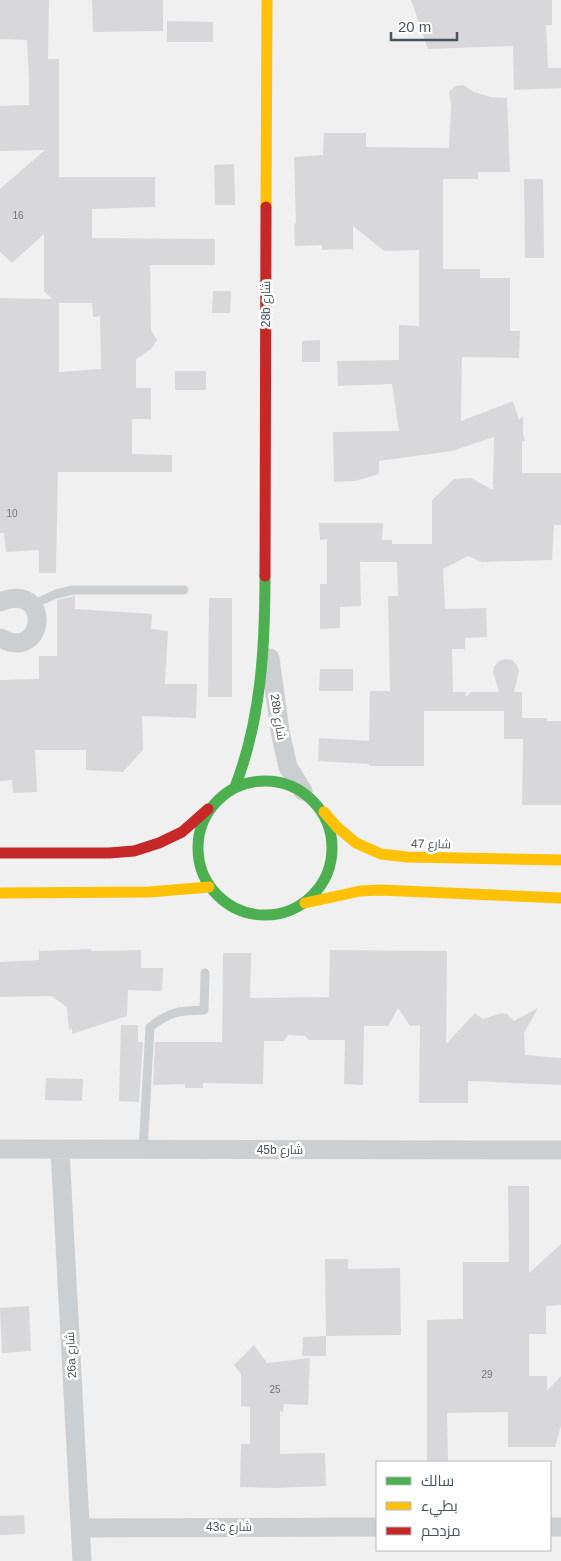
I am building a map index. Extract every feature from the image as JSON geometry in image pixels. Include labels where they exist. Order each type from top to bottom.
[{"type":"street","name":"28b شارع","points":[[235,787],[242,772],[250,745],[255,718],[265,608],[267,0]]},
{"type":"street","points":[[0,602],[16,597],[25,599],[32,605],[38,622],[35,632],[19,644],[9,643],[0,638]]},
{"type":"street","name":"28b شارع","points":[[265,608],[274,695],[280,731],[288,767],[303,791]]},
{"type":"street","points":[[0,853],[108,853],[134,851],[159,843],[182,832],[216,800],[235,787],[258,780],[281,782],[303,791],[319,806],[329,825],[333,846],[330,868],[320,888],[305,903]]},
{"type":"street","name":"شارع 47","points":[[319,806],[337,828],[356,843],[381,854],[407,857],[561,860]]},
{"type":"street","points":[[208,808],[199,831],[197,854],[203,876],[218,898],[248,914],[268,915],[287,912],[305,903],[360,891],[380,890],[561,898]]},
{"type":"street","points":[[0,893],[149,892],[209,887]]},
{"type":"street","name":"45b شارع","points":[[0,1149],[561,1150]]},
{"type":"street","name":"26a شارع","points":[[60,1150],[82,1561]]},
{"type":"street","name":"43c شارع","points":[[80,1528],[376,1527]]},
{"type":"lane","points":[[32,605],[56,594],[73,590],[184,590]]},
{"type":"lane","points":[[143,1150],[150,1027],[164,1016],[182,1011],[204,1010],[205,973]]},
{"type":"building","points":[[0,0],[49,0],[48,59],[59,59],[59,177],[155,177],[155,207],[92,209],[92,238],[215,239],[215,265],[150,265],[151,330],[157,340],[151,349],[136,359],[136,388],[151,388],[151,419],[132,419],[132,454],[172,455],[172,472],[58,472],[56,573],[39,573],[39,550],[6,552],[4,533],[0,533],[0,298],[52,299],[44,291],[44,234],[12,263],[0,252],[0,189],[45,150],[0,151],[0,106],[29,105],[29,79],[27,40],[0,39]],"holes":[[[59,303],[92,303],[93,317],[100,316],[101,369],[59,372]]]},
{"type":"building","points":[[92,0],[163,0],[163,31],[93,32]]},
{"type":"building","points":[[411,0],[552,0],[552,25],[546,25],[548,68],[561,68],[561,88],[514,90],[513,46],[428,49]]},
{"type":"building","points":[[167,21],[213,22],[213,42],[167,42]]},
{"type":"building","points":[[463,85],[474,92],[490,97],[507,98],[510,172],[478,172],[478,179],[443,179],[443,269],[480,269],[480,278],[510,278],[510,331],[520,331],[519,358],[462,357],[461,421],[513,401],[519,420],[523,416],[525,441],[522,441],[522,473],[561,473],[561,525],[554,525],[552,560],[482,562],[468,556],[443,569],[445,609],[486,608],[487,637],[465,638],[465,649],[452,649],[453,692],[466,692],[466,697],[471,692],[499,692],[493,672],[494,666],[499,661],[505,659],[512,660],[517,665],[519,671],[514,692],[522,692],[522,718],[547,718],[547,721],[561,721],[561,805],[522,805],[523,739],[504,739],[504,711],[424,711],[424,766],[369,766],[369,764],[318,761],[319,738],[369,741],[370,691],[390,691],[388,596],[398,596],[397,562],[360,562],[361,606],[340,607],[340,628],[320,629],[320,584],[327,584],[327,539],[320,540],[319,523],[383,523],[382,540],[392,540],[392,544],[432,544],[432,500],[454,479],[471,478],[493,490],[494,437],[452,451],[379,461],[379,474],[355,481],[334,482],[333,432],[399,431],[392,384],[338,386],[337,361],[399,360],[399,325],[419,326],[419,250],[384,251],[353,226],[353,249],[322,250],[322,245],[295,246],[294,157],[323,155],[324,133],[366,133],[366,147],[449,148],[451,105],[449,92],[455,86]]},
{"type":"building","points":[[234,164],[235,205],[215,205],[214,165]]},
{"type":"building","points":[[524,179],[543,179],[544,258],[525,258]]},
{"type":"building","points":[[213,291],[231,291],[230,313],[212,313]]},
{"type":"building","points":[[320,340],[320,362],[302,362],[302,341]]},
{"type":"building","points":[[175,371],[206,371],[206,390],[175,390]]},
{"type":"building","points":[[75,596],[75,609],[152,614],[151,629],[168,631],[165,684],[197,684],[196,718],[142,716],[143,750],[123,772],[86,770],[86,750],[35,750],[37,792],[13,793],[12,780],[0,781],[0,680],[39,679],[39,656],[57,656],[57,600]]},
{"type":"building","points":[[209,598],[232,598],[232,697],[208,697]]},
{"type":"building","points":[[320,669],[353,669],[353,691],[319,691]]},
{"type":"building","points":[[91,949],[91,951],[141,950],[141,968],[163,968],[162,991],[128,990],[127,1016],[72,1034],[72,1028],[69,1030],[67,1007],[51,996],[0,997],[0,962],[39,960],[39,951]]},
{"type":"building","points":[[330,950],[447,951],[446,1044],[475,1013],[483,1019],[502,1013],[507,1014],[514,1021],[538,1008],[524,1033],[525,1055],[561,1058],[561,1085],[468,1081],[468,1103],[419,1103],[420,1025],[410,1026],[398,1008],[388,1026],[364,1026],[363,1085],[344,1084],[345,1040],[309,1040],[305,1036],[288,1035],[284,1041],[264,1041],[263,1084],[203,1083],[203,1088],[185,1088],[185,1084],[153,1085],[155,1042],[222,1042],[223,953],[251,953],[250,998],[329,997]]},
{"type":"building","points":[[121,1025],[138,1025],[138,1042],[143,1042],[139,1102],[119,1101]]},
{"type":"building","points":[[46,1078],[83,1079],[82,1101],[45,1100]]},
{"type":"building","points":[[508,1186],[529,1186],[529,1273],[561,1244],[561,1305],[546,1306],[546,1334],[529,1334],[529,1376],[547,1376],[547,1391],[561,1376],[561,1426],[555,1447],[508,1447],[508,1412],[447,1413],[448,1461],[427,1461],[427,1320],[463,1319],[463,1262],[509,1262]]},
{"type":"building","points":[[325,1259],[348,1259],[348,1269],[400,1268],[401,1335],[326,1336]]},
{"type":"building","points":[[29,1306],[31,1351],[2,1353],[0,1308]]},
{"type":"building","points":[[326,1336],[326,1356],[302,1356],[303,1337]]},
{"type":"building","points":[[254,1345],[267,1363],[310,1358],[308,1405],[284,1404],[283,1412],[280,1411],[280,1454],[325,1453],[326,1486],[240,1487],[241,1444],[250,1444],[250,1407],[241,1406],[241,1374],[234,1365]]},
{"type":"building","points":[[24,1515],[25,1534],[0,1535],[0,1516]]},
{"type":"traffic: fast","points":[[235,787],[251,736],[260,683],[264,630],[265,576]]},
{"type":"traffic: fast","points":[[265,781],[291,786],[313,800],[327,822],[332,848],[327,874],[313,896],[291,910],[265,915],[239,910],[217,896],[203,874],[198,848],[203,822],[217,800],[239,786],[265,781]]},
{"type":"traffic: slow","points":[[266,207],[267,0]]},
{"type":"traffic: slow","points":[[324,812],[337,827],[356,843],[381,854],[407,857],[561,860]]},
{"type":"traffic: slow","points":[[0,893],[149,892],[209,887]]},
{"type":"traffic: slow","points":[[305,903],[360,891],[380,890],[561,898]]},
{"type":"traffic: jam","points":[[265,576],[266,207]]},
{"type":"traffic: jam","points":[[0,853],[109,853],[134,851],[159,843],[182,832],[208,809]]}]
